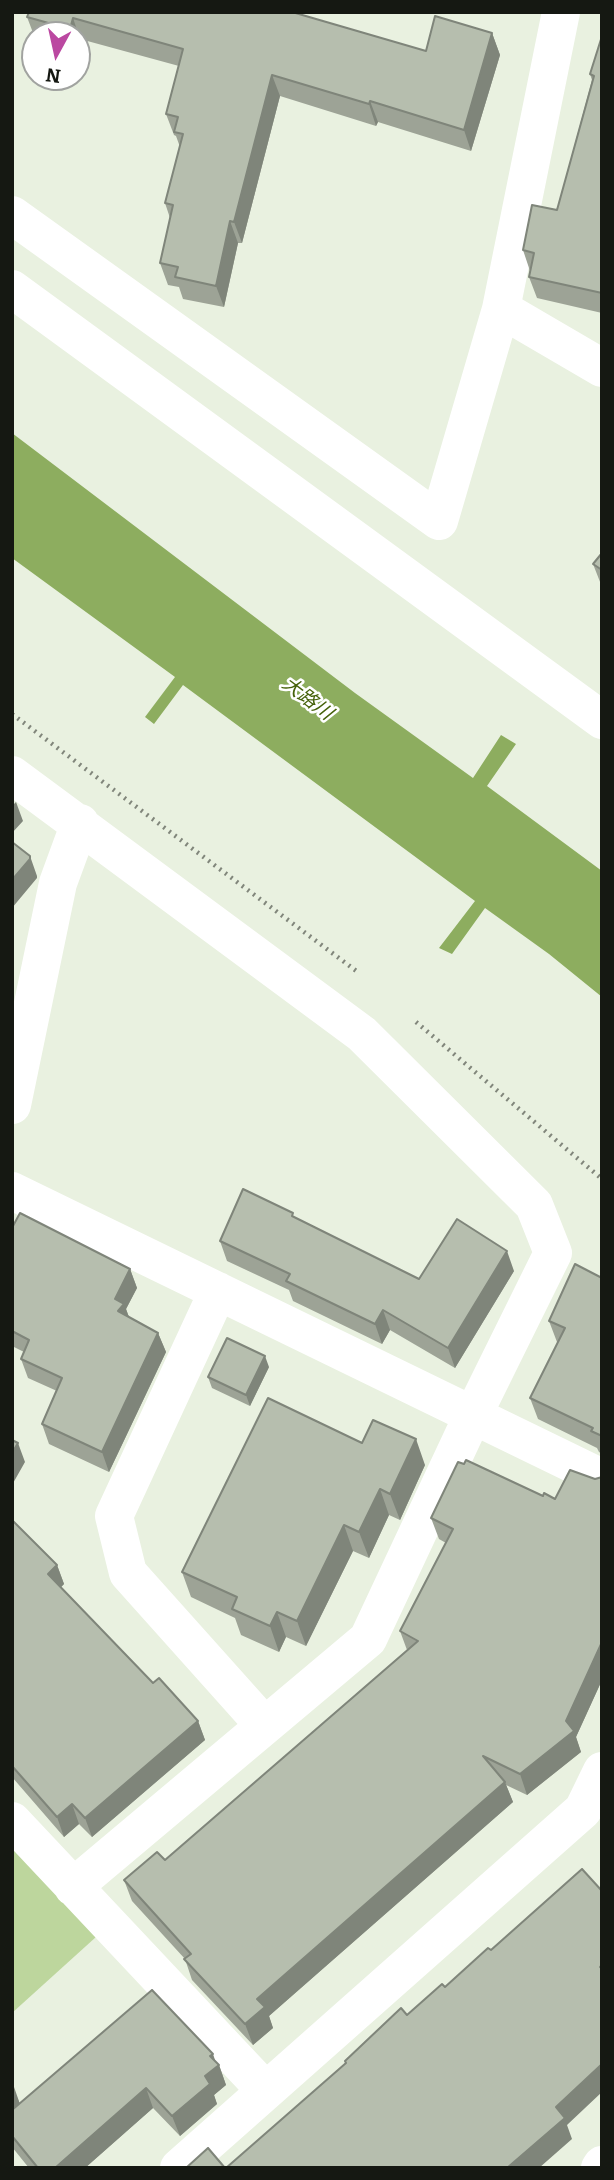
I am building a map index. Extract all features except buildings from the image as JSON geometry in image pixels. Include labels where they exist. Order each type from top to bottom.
[{"type":"street","points":[[12,215],[439,521],[501,309],[561,12]]},
{"type":"street","points":[[12,289],[602,720]]},
{"type":"street","points":[[501,309],[602,368]]},
{"type":"street","points":[[12,775],[362,1034],[534,1205],[552,1253],[368,1639],[73,1886]]},
{"type":"street","points":[[12,1105],[58,883],[80,823]]},
{"type":"street","points":[[12,1191],[602,1478]]},
{"type":"street","points":[[218,1291],[114,1516],[128,1573],[264,1725]]},
{"type":"street","points":[[179,2168],[265,2090],[593,1825],[602,1771]]},
{"type":"street","points":[[12,1821],[265,2090]]},
{"type":"shaded area","points":[[12,1847],[96,1937],[12,2013]]},
{"type":"water","name":"大路川","points":[[12,433],[355,693],[473,778],[501,735],[516,744],[487,786],[602,871],[602,997],[549,954],[485,908],[452,954],[439,948],[475,901],[183,685],[154,724],[145,717],[175,677],[12,558]]}]
